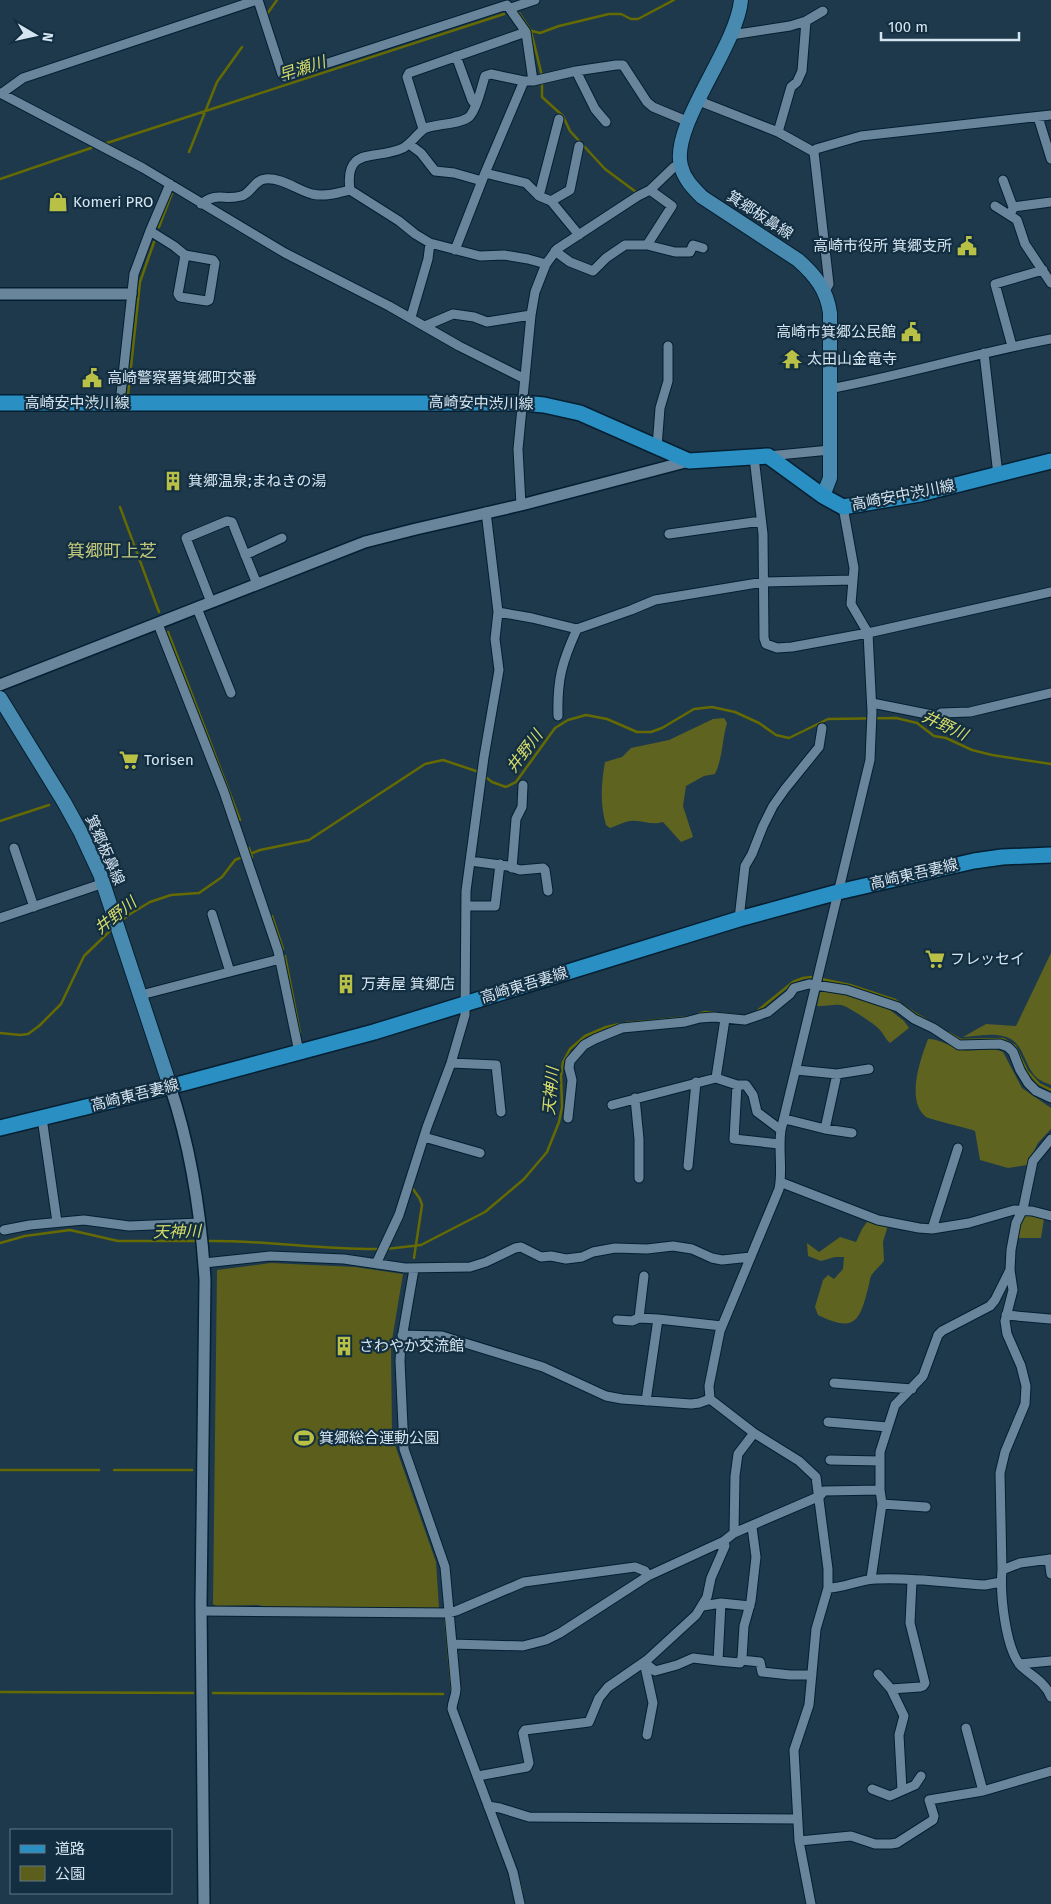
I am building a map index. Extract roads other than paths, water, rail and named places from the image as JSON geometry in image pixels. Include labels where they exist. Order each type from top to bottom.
[{"type":"main road","points":[[680,165],[680,152],[688,122],[731,35],[741,0]]},
{"type":"main road","name":"箕郷板鼻線","points":[[680,165],[691,186],[702,197],[798,260],[808,269],[825,291],[830,313],[830,478],[822,496]]},
{"type":"main road","name":"高崎安中渋川線","points":[[0,402],[523,402],[580,413],[689,461],[761,456],[822,496],[843,506],[920,494],[1051,461]]},
{"type":"main road","name":"箕郷板鼻線","points":[[0,698],[72,815],[104,883],[170,1086]]},
{"type":"main road","name":"高崎東吾妻線","points":[[0,1128],[170,1086],[418,1019],[739,919],[838,892],[974,861],[1051,854]]},
{"type":"street","points":[[455,250],[483,177],[528,81],[526,32],[507,5],[285,77],[282,74],[258,0],[22,78],[1,93],[170,184],[285,253],[411,317],[458,346],[525,379]]},
{"type":"street","points":[[510,8],[535,0]]},
{"type":"street","points":[[731,35],[790,26],[806,21],[823,11]]},
{"type":"street","points":[[778,132],[791,87],[797,82],[802,71],[806,21]]},
{"type":"street","points":[[424,129],[407,77],[409,73],[526,32]]},
{"type":"street","points":[[456,56],[475,104]]},
{"type":"street","points":[[350,190],[349,182],[352,165],[356,160],[370,154],[391,152],[410,144],[424,129],[466,119],[470,116],[485,76],[491,74],[528,81],[576,71],[616,65],[623,66],[647,102],[653,107],[688,122]]},
{"type":"street","points":[[576,71],[595,109],[606,122]]},
{"type":"street","points":[[699,101],[778,132],[814,152]]},
{"type":"street","points":[[814,152],[822,146],[861,136],[1051,114]]},
{"type":"street","points":[[1038,117],[1051,158]]},
{"type":"street","points":[[538,196],[560,119]]},
{"type":"street","points":[[410,144],[421,153],[434,170],[526,183],[538,196],[551,202],[579,235]]},
{"type":"street","points":[[551,202],[570,190],[579,146]]},
{"type":"street","points":[[814,152],[829,284],[825,291]]},
{"type":"street","points":[[521,505],[518,449],[525,379],[535,292],[546,264],[555,251],[650,190],[674,167],[680,165]]},
{"type":"street","points":[[201,204],[216,196],[238,197],[244,195],[261,179],[268,178],[312,194],[321,195],[350,190],[430,243],[480,256],[504,255],[546,264]]},
{"type":"street","points":[[1003,180],[1012,211],[1025,244],[1047,272],[1051,282]]},
{"type":"street","points":[[120,403],[134,274],[170,184]]},
{"type":"street","points":[[647,245],[672,206],[650,190]]},
{"type":"street","points":[[995,206],[1012,211],[1051,202]]},
{"type":"street","points":[[150,231],[185,255],[213,260],[215,263],[209,300],[180,297],[178,294],[185,255]]},
{"type":"street","points":[[411,317],[428,259],[430,243]]},
{"type":"street","points":[[555,251],[570,262],[593,271],[606,258],[625,245],[647,245],[675,252],[690,252],[693,245],[703,248]]},
{"type":"street","points":[[1012,346],[995,284],[1047,272]]},
{"type":"street","points":[[0,294],[131,294]]},
{"type":"street","points":[[425,326],[453,314],[474,316],[487,322],[532,315]]},
{"type":"street","points":[[829,389],[887,378],[1012,346],[1051,339]]},
{"type":"street","points":[[658,447],[660,408],[668,381],[668,346]]},
{"type":"street","points":[[984,353],[998,475]]},
{"type":"street","points":[[830,450],[761,456],[764,638],[766,644],[777,648],[792,647],[868,633],[1051,592]]},
{"type":"street","points":[[0,685],[365,542],[521,505],[689,461]]},
{"type":"street","points":[[811,1904],[799,1841],[794,1750],[806,1717],[816,1628],[828,1588],[828,1570],[820,1496],[816,1477],[809,1469],[754,1432],[710,1399],[709,1386],[722,1326],[775,1199],[780,1182],[779,1144],[781,1130],[870,760],[872,707],[868,633],[851,604],[853,559],[843,506]]},
{"type":"street","points":[[378,1260],[404,1202],[424,1137],[464,1022],[466,1003],[466,906],[470,861],[482,767],[498,679],[495,639],[498,612],[486,512]]},
{"type":"street","points":[[211,602],[186,538],[227,521],[232,522],[257,584]]},
{"type":"street","points":[[668,534],[761,521]]},
{"type":"street","points":[[245,555],[282,538]]},
{"type":"street","points":[[498,612],[577,629],[655,600],[764,582],[853,580]]},
{"type":"street","points":[[197,608],[231,693]]},
{"type":"street","points":[[158,624],[224,792],[280,959],[299,1052]]},
{"type":"street","points":[[558,716],[557,692],[563,661],[577,629]]},
{"type":"street","points":[[872,707],[937,716],[941,713],[970,712],[1051,693]]},
{"type":"street","points":[[739,919],[745,866],[773,806],[819,747],[822,728]]},
{"type":"street","points":[[512,868],[516,819],[522,807],[523,785]]},
{"type":"street","points":[[14,848],[34,907]]},
{"type":"street","points":[[470,861],[500,864],[520,870],[543,868],[545,870],[548,891]]},
{"type":"street","points":[[466,906],[495,906],[500,864]]},
{"type":"street","points":[[0,918],[104,883]]},
{"type":"street","points":[[212,914],[230,972]]},
{"type":"street","points":[[141,995],[280,959]]},
{"type":"street","points":[[568,1118],[572,1080],[569,1068],[570,1061],[584,1045],[622,1028],[685,1022],[714,1016],[725,1019],[745,1020],[768,1012],[794,988],[809,984],[847,990],[898,1007],[914,1019],[933,1028],[959,1045],[1000,1044],[1008,1047],[1013,1052],[1020,1070],[1028,1083],[1036,1091],[1051,1098]]},
{"type":"street","points":[[716,1078],[725,1019]]},
{"type":"street","points":[[451,1063],[496,1065],[501,1112]]},
{"type":"street","points":[[796,1070],[837,1074],[869,1069]]},
{"type":"street","points":[[825,1129],[837,1074]]},
{"type":"street","points":[[612,1105],[716,1078],[746,1085],[750,1089],[757,1112],[781,1130]]},
{"type":"street","points":[[688,1166],[696,1082]]},
{"type":"street","points":[[737,1084],[734,1139],[779,1144]]},
{"type":"street","points":[[170,1086],[191,1163],[204,1259],[206,1306],[201,1611],[204,1904]]},
{"type":"street","points":[[635,1098],[639,1139],[639,1178]]},
{"type":"street","points":[[42,1118],[56,1222]]},
{"type":"street","points":[[785,1119],[825,1129],[852,1133]]},
{"type":"street","points":[[424,1137],[480,1153]]},
{"type":"street","points":[[1051,1139],[1033,1161],[1024,1209],[1016,1223],[1011,1250],[1010,1270],[1013,1290],[1006,1315],[1007,1334],[1021,1366],[1026,1386],[1025,1404],[1005,1452],[1000,1473],[1001,1582],[1007,1636],[1019,1664],[1040,1680],[1051,1696]]},
{"type":"street","points":[[932,1229],[958,1148]]},
{"type":"street","points":[[780,1182],[878,1220],[932,1229],[969,1223],[1014,1210],[1024,1209],[1051,1216]]},
{"type":"street","points":[[4,1230],[30,1225],[84,1220],[129,1226],[200,1225]]},
{"type":"street","points":[[204,1259],[270,1256],[378,1260],[414,1269],[470,1267],[521,1247],[541,1257],[550,1256],[566,1259],[582,1257],[593,1252],[615,1248],[647,1249],[673,1246],[692,1249],[712,1258],[722,1260],[751,1257]]},
{"type":"street","points":[[414,1269],[402,1336],[400,1361],[404,1449],[445,1567],[456,1696],[452,1709],[513,1872],[520,1904]]},
{"type":"street","points":[[871,1580],[882,1504],[880,1452],[895,1405],[923,1376],[938,1335],[942,1331],[990,1306],[1010,1270]]},
{"type":"street","points":[[639,1318],[644,1276]]},
{"type":"street","points":[[1006,1315],[1050,1319]]},
{"type":"street","points":[[617,1320],[632,1321],[639,1318],[658,1318],[722,1326]]},
{"type":"street","points":[[646,1401],[658,1318]]},
{"type":"street","points":[[402,1336],[442,1336],[543,1367],[606,1396],[622,1400],[691,1404],[710,1399]]},
{"type":"street","points":[[834,1383],[912,1389]]},
{"type":"street","points":[[828,1422],[888,1427]]},
{"type":"street","points":[[734,1533],[735,1476],[738,1454],[754,1432]]},
{"type":"street","points":[[830,1460],[880,1461]]},
{"type":"street","points":[[452,1644],[523,1646],[546,1640],[648,1576],[724,1541],[734,1533],[752,1527],[820,1496],[824,1491],[880,1490]]},
{"type":"street","points":[[882,1504],[926,1508]]},
{"type":"street","points":[[741,1660],[744,1626],[750,1606],[756,1557],[752,1527]]},
{"type":"street","points":[[478,1776],[527,1767],[529,1763],[523,1734],[525,1730],[588,1722],[599,1698],[608,1686],[644,1662],[696,1615],[703,1606],[711,1578],[725,1546],[724,1541]]},
{"type":"street","points":[[1002,1570],[1020,1563],[1050,1559],[1051,1574]]},
{"type":"street","points":[[201,1611],[449,1613],[524,1582],[635,1567],[645,1571],[648,1576]]},
{"type":"street","points":[[828,1588],[871,1580],[912,1580],[985,1585],[1001,1582]]},
{"type":"street","points":[[891,1689],[920,1687],[924,1686],[925,1683],[910,1623],[912,1580]]},
{"type":"street","points":[[703,1606],[721,1603],[750,1606]]},
{"type":"street","points":[[718,1661],[721,1603]]},
{"type":"street","points":[[644,1662],[655,1671],[677,1666],[693,1658],[740,1663],[741,1660],[760,1662],[762,1672],[812,1675]]},
{"type":"street","points":[[1019,1664],[1051,1661]]},
{"type":"street","points":[[644,1662],[653,1703],[647,1735]]},
{"type":"street","points":[[878,1674],[891,1689],[904,1716],[899,1735],[902,1790]]},
{"type":"street","points":[[966,1728],[983,1792]]},
{"type":"street","points":[[799,1841],[851,1836],[875,1844],[897,1843],[933,1820],[934,1816],[930,1800],[983,1792],[1051,1771]]},
{"type":"street","points":[[872,1789],[890,1796],[915,1785],[921,1776]]},
{"type":"street","points":[[488,1806],[529,1817],[798,1819]]},
{"type":"waterway","points":[[267,14],[277,0]]},
{"type":"waterway","points":[[532,31],[540,33],[559,26],[609,14],[621,14],[631,19],[638,19],[674,0]]},
{"type":"waterway","name":"早瀬川","points":[[519,13],[531,31],[542,76]]},
{"type":"waterway","name":"早瀬川","points":[[107,143],[504,14]]},
{"type":"waterway","points":[[189,152],[217,82],[242,47]]},
{"type":"waterway","name":"早瀬川","points":[[542,82],[542,97],[563,116],[570,131],[605,169],[636,192]]},
{"type":"waterway","name":"早瀬川","points":[[0,179],[91,148]]},
{"type":"waterway","points":[[159,227],[172,193]]},
{"type":"waterway","points":[[128,395],[140,282],[154,242]]},
{"type":"waterway","points":[[120,507],[159,612]]},
{"type":"waterway","points":[[168,632],[240,820]]},
{"type":"waterway","name":"井野川","points":[[483,775],[492,782],[506,787],[516,782],[555,728],[568,720],[586,715],[607,719],[637,732],[651,732],[662,728],[694,709],[712,707],[735,712],[759,723],[776,735],[789,738],[828,719],[896,718],[917,723],[934,736],[946,738],[972,750],[1051,764]]},
{"type":"waterway","name":"井野川","points":[[121,921],[150,902],[171,895],[199,893],[222,877],[235,860],[260,850],[309,840],[425,764],[443,760],[479,772]]},
{"type":"waterway","points":[[0,821],[49,805]]},
{"type":"waterway","name":"井野川","points":[[249,848],[252,857]]},
{"type":"waterway","points":[[272,916],[283,949]]},
{"type":"waterway","name":"井野川","points":[[0,1033],[28,1034],[39,1026],[61,1004],[84,956],[113,928]]},
{"type":"waterway","points":[[285,956],[300,1033]]},
{"type":"waterway","name":"天神川","points":[[756,1012],[793,982],[812,977],[850,985],[895,1000],[942,1029]]},
{"type":"waterway","name":"天神川","points":[[698,1014],[705,1012],[736,1015]]},
{"type":"waterway","name":"天神川","points":[[626,1023],[690,1017]]},
{"type":"waterway","name":"天神川","points":[[386,1249],[421,1245],[485,1212],[524,1179],[547,1152],[559,1122],[562,1107],[561,1076],[563,1062],[570,1049],[585,1036],[606,1027],[620,1024]]},
{"type":"waterway","name":"天神川","points":[[949,1033],[961,1040],[1003,1039],[1015,1046],[1027,1071],[1039,1084],[1051,1090]]},
{"type":"waterway","points":[[413,1189],[422,1205],[414,1258]]},
{"type":"waterway","name":"天神川","points":[[0,1243],[25,1236],[70,1230],[118,1241],[198,1241]]},
{"type":"waterway","name":"天神川","points":[[206,1241],[380,1249]]},
{"type":"waterway","points":[[0,1470],[99,1470]]},
{"type":"waterway","points":[[114,1470],[192,1470]]},
{"type":"waterway","points":[[445,1617],[452,1694]]},
{"type":"waterway","points":[[0,1692],[193,1693]]},
{"type":"waterway","points":[[213,1693],[443,1694]]},
{"type":"waterway","points":[[517,1873],[522,1892]]},
{"type":"place","name":"Komeri PRO","points":[[58,202]]},
{"type":"place","name":"高崎市役所 箕郷支所","points":[[967,246]]},
{"type":"place","name":"高崎市箕郷公民館","points":[[911,332]]},
{"type":"place","name":"太田山金竜寺","points":[[792,359]]},
{"type":"place","name":"高崎警察署箕郷町交番","points":[[92,378]]},
{"type":"place","name":"箕郷温泉;まねきの湯","points":[[173,481]]},
{"type":"place","name":"Torisen","points":[[129,760]]},
{"type":"place","name":"フレッセイ","points":[[935,959]]},
{"type":"place","name":"万寿屋 箕郷店","points":[[346,984]]},
{"type":"place","name":"さわやか交流館","points":[[344,1346]]},
{"type":"place","name":"箕郷総合運動公園","points":[[304,1438]]},
{"type":"district","name":"箕郷町上芝","points":[[112,551]]}]
